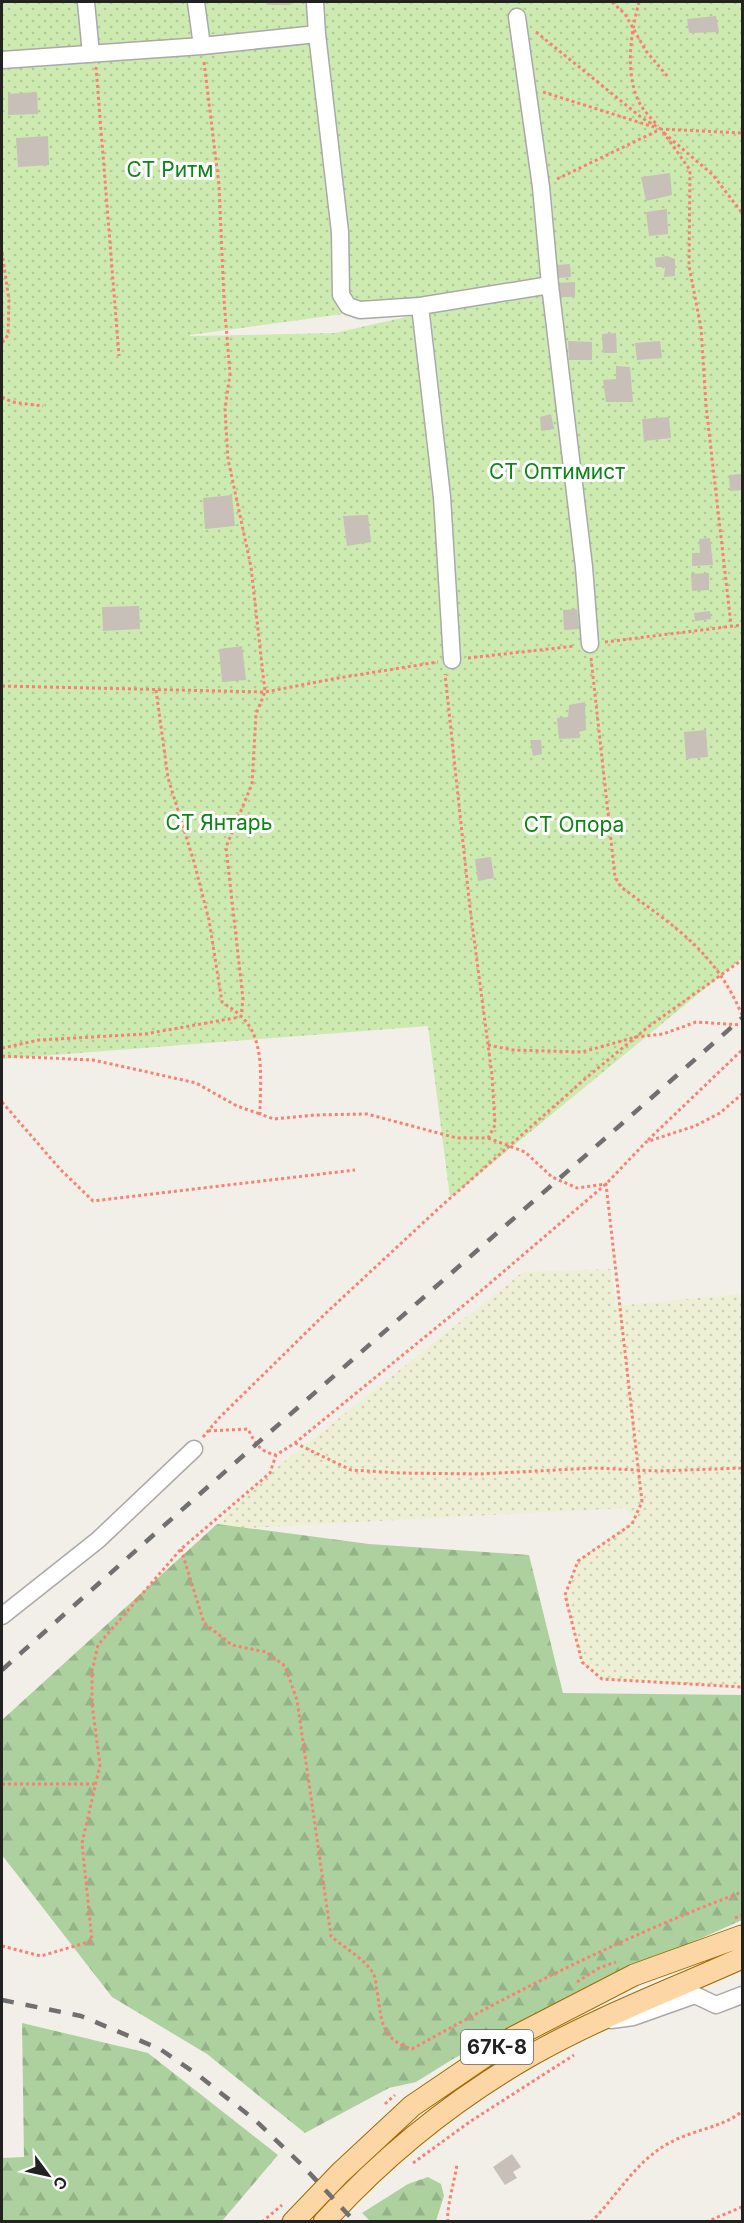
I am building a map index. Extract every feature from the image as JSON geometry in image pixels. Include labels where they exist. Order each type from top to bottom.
[{"type":"main road","name":"67К-8","points":[[292,2222],[340,2173],[412,2106],[512,2038],[634,1975],[742,1936]]},
{"type":"main road","name":"67К-8","points":[[324,2222],[364,2180],[441,2114],[482,2085],[529,2056],[598,2021],[742,1958]]},
{"type":"street","points":[[86,2],[93,54]]},
{"type":"street","points":[[196,2],[202,46]]},
{"type":"street","points":[[315,2],[340,232],[341,295],[348,306],[360,310],[420,306],[550,285]]},
{"type":"street","points":[[517,16],[541,187],[550,285],[584,567],[590,644]]},
{"type":"street","points":[[2,60],[202,46],[317,34]]},
{"type":"street","points":[[420,306],[442,497],[448,661]]},
{"type":"street","points":[[2,1616],[99,1540],[194,1449]]},
{"type":"street","points":[[598,2021],[633,2017],[695,1995],[716,2005],[742,1995]]},
{"type":"path","points":[[612,2],[625,14],[646,51],[668,77]]},
{"type":"path","points":[[639,2],[633,28],[629,67],[640,103],[690,170],[689,266],[701,328],[706,405],[731,626]]},
{"type":"path","points":[[517,16],[642,118],[661,129],[712,175],[742,213]]},
{"type":"path","points":[[202,46],[219,185],[230,374],[225,409],[228,459],[251,567],[265,692],[256,714],[252,784],[226,848],[243,999],[242,1016]]},
{"type":"path","points":[[93,54],[119,356]]},
{"type":"path","points":[[528,88],[557,95],[661,129],[742,133]]},
{"type":"path","points":[[541,187],[661,129]]},
{"type":"path","points":[[2,252],[9,300],[8,335],[2,343]]},
{"type":"path","points":[[2,397],[12,402],[43,406]]},
{"type":"path","points":[[590,644],[615,877],[621,887],[682,931],[714,964],[735,997],[742,1016]]},
{"type":"path","points":[[2,686],[265,692],[448,661],[470,908],[488,1045],[495,1125],[488,1138]]},
{"type":"path","points":[[156,690],[168,778],[194,862],[208,920],[222,1002],[242,1016],[252,1030],[260,1060],[260,1114]]},
{"type":"path","points":[[194,1449],[219,1418],[326,1313],[509,1146],[636,1037],[742,960]]},
{"type":"path","points":[[2,1048],[39,1040],[145,1034],[242,1016]]},
{"type":"path","points":[[488,1045],[513,1050],[582,1052],[636,1037],[663,1034],[696,1022],[742,1024]]},
{"type":"path","points":[[2,1946],[41,1956],[92,1941],[82,1843],[100,1765],[92,1704],[92,1671],[98,1645],[181,1549],[270,1473],[276,1455],[295,1443],[475,1296],[606,1184],[646,1142],[742,1050]]},
{"type":"path","points":[[2,1056],[93,1060],[196,1083],[237,1106],[274,1119],[367,1114],[457,1138],[488,1138],[525,1152],[552,1177],[577,1188],[606,1184]]},
{"type":"path","points":[[646,1142],[695,1126],[720,1113],[742,1094]]},
{"type":"path","points":[[2,1102],[60,1168],[93,1201],[355,1170]]},
{"type":"path","points":[[606,1184],[642,1502],[632,1524],[578,1562],[566,1594],[582,1662],[602,1679],[742,1687]]},
{"type":"path","points":[[208,1431],[248,1429],[264,1453],[276,1455]]},
{"type":"path","points":[[295,1443],[351,1470],[399,1473],[456,1474],[594,1468],[638,1470],[742,1468]]},
{"type":"path","points":[[181,1549],[204,1623],[232,1645],[266,1652],[285,1666],[297,1700],[331,1936],[346,1950],[362,1959],[374,1974],[384,2031],[398,2045],[412,2049],[569,1965],[681,1915],[742,1892]]},
{"type":"path","points":[[2,1784],[95,1784]]},
{"type":"path","points":[[409,2166],[471,2121],[580,2051]]},
{"type":"path","points":[[591,2222],[650,2155],[671,2141],[729,2121],[740,2113]]},
{"type":"path","points":[[448,2222],[447,2214],[457,2164]]},
{"type":"path","points":[[706,2222],[742,2207]]},
{"type":"green space","points":[[2,2],[742,2],[742,958],[450,1198],[428,1026],[2,1059]],"holes":[[[539,287],[335,333],[190,336]]]},
{"type":"green space","points":[[611,1269],[615,1306],[742,1294],[742,1687],[602,1679],[582,1662],[565,1595],[578,1561],[634,1519],[625,1508],[230,1529],[217,1524],[270,1473],[523,1272]]},
{"type":"green space","points":[[217,1524],[369,1544],[529,1555],[563,1693],[742,1695],[742,1920],[572,1996],[453,2059],[416,2082],[389,2088],[305,2133],[207,2054],[112,1997],[2,1855],[2,1720]]},
{"type":"green space","points":[[22,2023],[148,2053],[278,2155],[222,2221],[2,2221],[2,2158],[24,2157]]},
{"type":"green space","points":[[428,2177],[441,2184],[444,2196],[436,2221],[370,2221],[362,2213],[408,2184]]},
{"type":"building","points":[[267,2],[290,2],[290,5],[267,5]]},
{"type":"building","points":[[716,16],[719,32],[689,33],[687,19]]},
{"type":"building","points":[[37,92],[38,114],[8,115],[8,94]]},
{"type":"building","points":[[48,136],[49,165],[18,167],[16,138]]},
{"type":"building","points":[[670,173],[672,195],[646,201],[641,177]]},
{"type":"building","points":[[667,209],[668,234],[649,236],[646,212]]},
{"type":"building","points":[[667,256],[675,259],[675,276],[664,277],[665,267],[656,267],[655,258]]},
{"type":"building","points":[[570,264],[571,277],[557,278],[556,265]]},
{"type":"building","points":[[575,282],[575,297],[557,297],[556,283]]},
{"type":"building","points":[[616,333],[617,353],[603,353],[602,334]]},
{"type":"building","points":[[568,341],[592,342],[592,360],[569,360]]},
{"type":"building","points":[[660,341],[662,358],[637,360],[635,343]]},
{"type":"building","points":[[616,366],[630,367],[633,402],[606,402],[603,380],[616,379]]},
{"type":"building","points":[[551,414],[554,429],[541,431],[540,417]]},
{"type":"building","points":[[669,417],[671,438],[644,441],[642,419]]},
{"type":"building","points":[[742,474],[742,490],[730,491],[729,475]]},
{"type":"building","points":[[232,495],[235,526],[205,529],[203,498]]},
{"type":"building","points":[[368,515],[371,542],[347,546],[343,516]]},
{"type":"building","points":[[710,538],[713,565],[692,566],[692,553],[700,553],[699,539]]},
{"type":"building","points":[[709,573],[709,590],[692,591],[691,574]]},
{"type":"building","points":[[139,606],[140,629],[103,631],[102,607]]},
{"type":"building","points":[[577,609],[579,629],[564,630],[563,610]]},
{"type":"building","points":[[710,611],[711,619],[695,621],[694,613]]},
{"type":"building","points":[[242,646],[246,680],[222,682],[219,649]]},
{"type":"building","points":[[585,702],[586,730],[579,732],[580,738],[559,739],[557,718],[568,717],[569,705]]},
{"type":"building","points":[[706,730],[708,757],[686,759],[684,732]]},
{"type":"building","points":[[530,740],[541,740],[542,754],[533,756]]},
{"type":"building","points":[[491,857],[494,878],[478,881],[475,859]]},
{"type":"building","points":[[512,2154],[521,2167],[513,2172],[517,2178],[505,2185],[493,2167]]},
{"type":"railway","points":[[2,1670],[742,1018]]},
{"type":"railway","points":[[2,2000],[81,2016],[160,2049],[198,2075],[255,2120],[302,2165],[355,2222]]},
{"type":"park label","name":"СТ Ритм","points":[[170,169]]},
{"type":"park label","name":"СТ Оптимист","points":[[557,471]]},
{"type":"park label","name":"СТ Янтарь","points":[[219,822]]},
{"type":"park label","name":"СТ Опора","points":[[574,824]]}]
